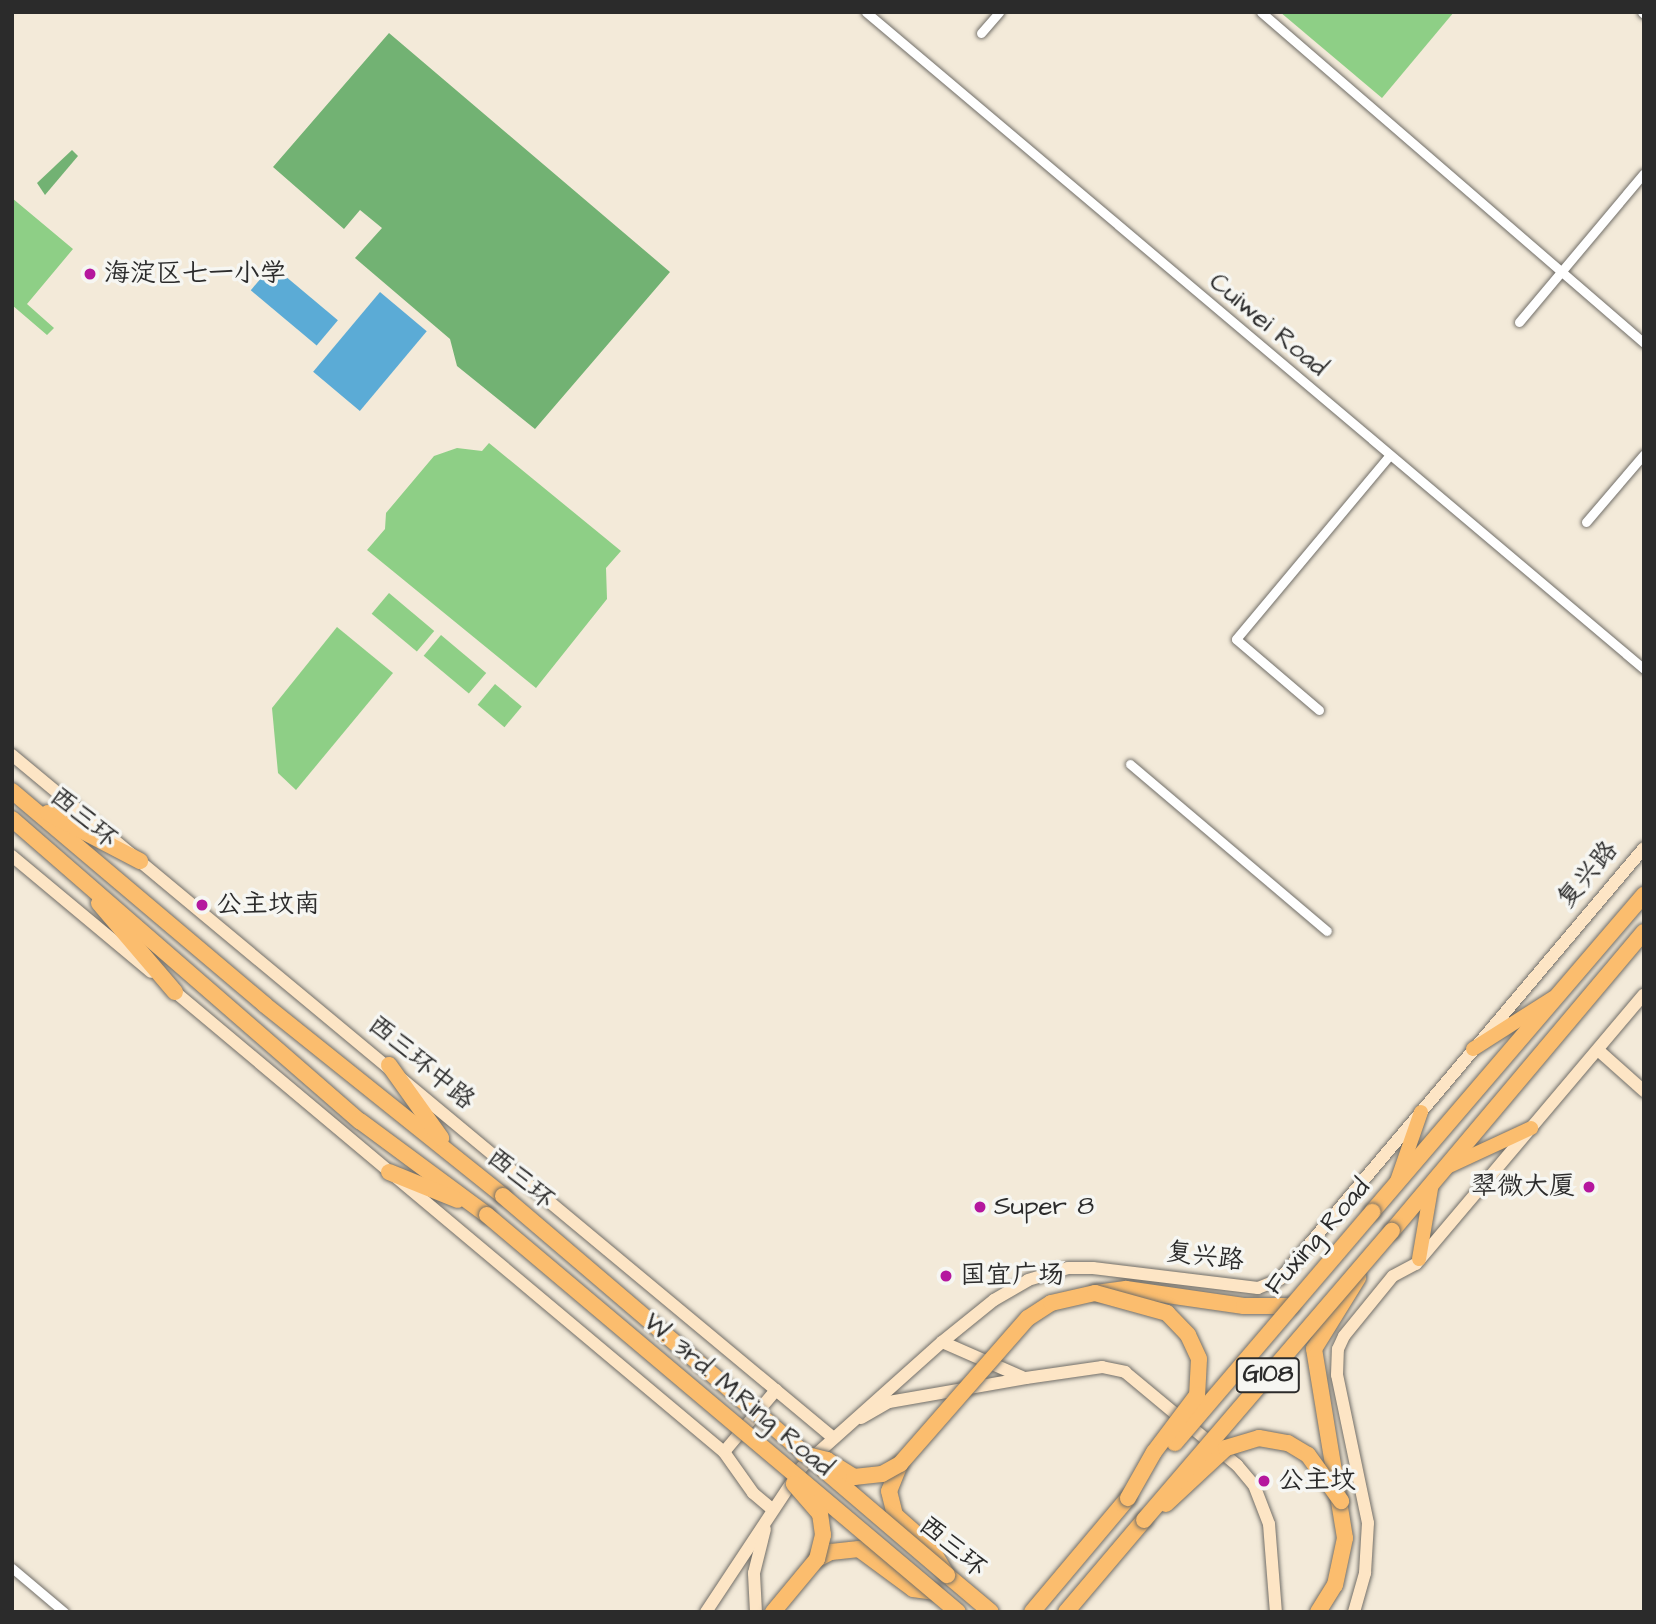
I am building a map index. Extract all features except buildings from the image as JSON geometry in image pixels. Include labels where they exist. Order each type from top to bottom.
[{"type":"highway","points":[[17,795],[140,862]]},
{"type":"highway","name":"西三环","points":[[17,795],[265,1005],[503,1196],[991,1612]]},
{"type":"highway","points":[[12,819],[71,868],[175,992]]},
{"type":"highway","name":"西三环","points":[[71,868],[360,1121],[484,1212]]},
{"type":"highway","name":"Fuxing Road","points":[[1032,1612],[1644,895]]},
{"type":"highway","name":"Fuxing Road","points":[[1374,1252],[1644,932]]},
{"type":"highway","points":[[389,1065],[452,1155]]},
{"type":"highway","points":[[389,1172],[484,1212]]},
{"type":"highway","name":"W. 3rd. M.Ring Road","points":[[484,1212],[958,1612]]},
{"type":"highway","points":[[1318,1612],[1335,1585],[1342,1562],[1341,1501],[1314,1349],[1374,1252]]},
{"type":"highway","name":"G108","points":[[1066,1612],[1374,1252]]},
{"type":"highway","points":[[947,1575],[930,1546],[891,1508],[891,1482],[900,1464],[1028,1318],[1051,1303],[1126,1289],[1244,1306],[1291,1306]]},
{"type":"highway","points":[[1095,1293],[1167,1313],[1188,1335],[1199,1359],[1197,1395],[1154,1452],[1128,1498]]},
{"type":"highway","points":[[1144,1520],[1183,1491],[1220,1453],[1235,1443],[1259,1438],[1299,1449],[1315,1462],[1341,1501]]},
{"type":"highway","points":[[803,1454],[827,1460],[854,1477],[882,1475],[900,1464]]},
{"type":"highway","points":[[774,1612],[817,1559],[823,1535],[820,1514],[798,1493],[788,1469]]},
{"type":"highway","points":[[817,1559],[845,1549],[859,1549],[914,1588],[934,1592]]},
{"type":"main road","points":[[1473,1049],[1557,995]]},
{"type":"main road","points":[[1396,1184],[1421,1112]]},
{"type":"main road","points":[[1444,1169],[1531,1128]]},
{"type":"main road","points":[[1419,1259],[1433,1183]]},
{"type":"street","name":"Cuiwei Road","points":[[866,12],[1644,669]]},
{"type":"street","points":[[981,33],[999,12]]},
{"type":"street","points":[[1261,12],[1644,343]]},
{"type":"street","points":[[1519,321],[1644,173]]},
{"type":"street","points":[[1586,522],[1644,454]]},
{"type":"street","points":[[1319,710],[1236,639],[1389,456]]},
{"type":"street","name":"西三环中路","points":[[12,755],[389,1065],[831,1436]]},
{"type":"street","points":[[1130,764],[1327,930]]},
{"type":"street","name":"复兴路","points":[[706,1612],[772,1509],[802,1467],[831,1436],[994,1300],[1028,1280],[1068,1268],[1258,1288],[1273,1283],[1289,1271],[1644,848]]},
{"type":"street","points":[[14,862],[175,992],[724,1452],[753,1493],[772,1509],[754,1573],[756,1612]]},
{"type":"street","points":[[1354,1612],[1365,1573],[1368,1523],[1337,1375],[1338,1349],[1351,1325],[1393,1276],[1419,1259],[1644,994]]},
{"type":"street","points":[[1598,1050],[1644,1091]]},
{"type":"street","points":[[942,1342],[1026,1378]]},
{"type":"street","points":[[831,1436],[889,1402],[1089,1368],[1125,1373],[1237,1465],[1254,1485],[1266,1513],[1276,1612]]},
{"type":"street","points":[[724,1452],[776,1390]]},
{"type":"street","points":[[12,1568],[64,1612]]},
{"type":"green space","points":[[1280,12],[1454,12],[1382,98]]},
{"type":"green space","points":[[389,33],[670,272],[535,429],[457,366],[450,339],[355,258],[382,228],[360,210],[344,229],[273,167]]},
{"type":"green space","points":[[72,150],[78,156],[45,195],[37,183]]},
{"type":"green space","points":[[12,198],[73,249],[27,304],[54,328],[47,335],[12,305]]},
{"type":"green space","points":[[489,443],[621,551],[606,568],[607,599],[536,688],[367,550],[385,529],[386,513],[434,456],[457,448],[482,451]]},
{"type":"green space","points":[[389,593],[434,631],[417,652],[372,614]]},
{"type":"green space","points":[[337,627],[393,673],[296,790],[278,773],[272,708]]},
{"type":"green space","points":[[441,635],[486,673],[469,694],[424,656]]},
{"type":"green space","points":[[495,684],[522,706],[504,727],[478,705]]},
{"type":"water","points":[[272,265],[338,320],[317,346],[251,290]]},
{"type":"water","points":[[380,292],[427,331],[360,411],[313,372]]},
{"type":"place","name":"海淀区七一小学","points":[[90,274]]},
{"type":"place","name":"公主坟南","points":[[202,905]]},
{"type":"place","name":"翠微大厦","points":[[1589,1187]]},
{"type":"place","name":"Super 8","points":[[980,1207]]},
{"type":"place","name":"国宜广场","points":[[946,1276]]},
{"type":"place","name":"公主坟","points":[[1264,1481]]}]
